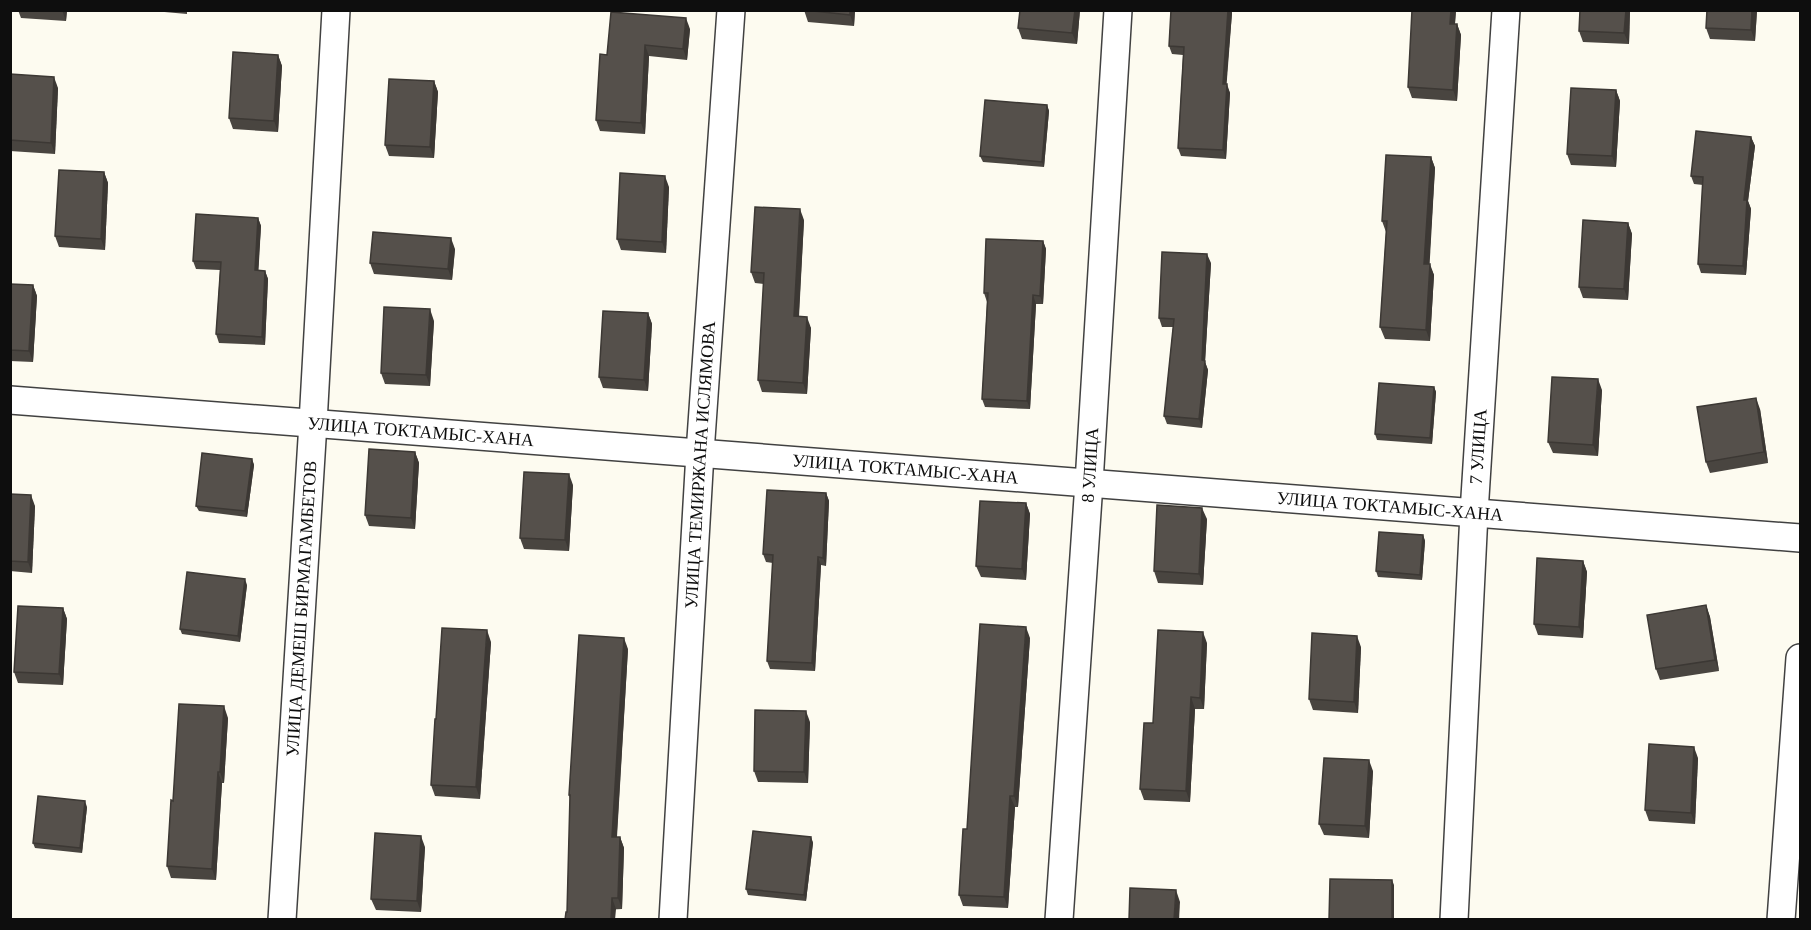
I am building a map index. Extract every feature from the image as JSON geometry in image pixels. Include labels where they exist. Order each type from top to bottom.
[{"type":"street","name":"УЛИЦА ДЕМЕШ БИРМАГАМБЕТОВ","points":[[282,920],[336,10]]},
{"type":"street","name":"УЛИЦА ТЕМИРЖАНА ИСЛЯМОВА","points":[[673,920],[700,453],[731,10]]},
{"type":"street","name":"8 УЛИЦА","points":[[1059,920],[1118,10]]},
{"type":"street","name":"7 УЛИЦА","points":[[1454,920],[1474,513],[1506,10]]},
{"type":"street","name":"УЛИЦА ТОКТАМЫС-ХАНА","points":[[10,400],[1800,538]]},
{"type":"street","points":[[1781,920],[1792,885],[1800,658]]},
{"type":"building","points":[[804,10],[850,10],[850,15]]},
{"type":"building","points":[[1020,10],[1075,10],[1072,33],[1018,28]]},
{"type":"building","points":[[1171,10],[1228,10],[1223,84],[1227,84],[1223,150],[1178,148],[1184,47],[1169,46]]},
{"type":"building","points":[[1412,10],[1451,10],[1450,24],[1457,24],[1453,90],[1408,87]]},
{"type":"building","points":[[1580,10],[1626,10],[1624,33],[1579,31]]},
{"type":"building","points":[[1707,10],[1752,10],[1751,30],[1706,28]]},
{"type":"building","points":[[611,12],[686,18],[683,49],[645,45],[641,123],[596,120],[600,54],[607,55]]},
{"type":"building","points":[[233,52],[278,55],[274,121],[229,118]]},
{"type":"building","points":[[10,74],[54,77],[51,143],[10,140]]},
{"type":"building","points":[[389,79],[434,81],[430,147],[385,145]]},
{"type":"building","points":[[1571,88],[1616,90],[1612,156],[1567,154]]},
{"type":"building","points":[[985,100],[1047,105],[1042,162],[980,156]]},
{"type":"building","points":[[1696,131],[1751,137],[1744,200],[1747,200],[1743,266],[1698,264],[1703,177],[1691,176]]},
{"type":"building","points":[[1386,155],[1431,157],[1424,264],[1430,264],[1426,330],[1380,327],[1387,221],[1382,221]]},
{"type":"building","points":[[59,170],[104,172],[101,239],[55,236]]},
{"type":"building","points":[[620,173],[665,176],[662,242],[617,239]]},
{"type":"building","points":[[755,207],[800,209],[794,316],[807,317],[803,383],[758,380],[764,273],[751,272]]},
{"type":"building","points":[[196,214],[258,218],[255,270],[265,271],[262,337],[216,334],[221,262],[193,261]]},
{"type":"building","points":[[1583,220],[1628,223],[1624,289],[1579,287]]},
{"type":"building","points":[[373,232],[451,238],[448,269],[370,263]]},
{"type":"building","points":[[986,239],[1043,241],[1040,296],[1033,295],[1027,401],[982,399],[988,293],[984,293]]},
{"type":"building","points":[[1162,252],[1207,254],[1202,360],[1205,361],[1199,419],[1164,416],[1174,319],[1159,318]]},
{"type":"building","points":[[10,284],[33,285],[29,351],[10,350]]},
{"type":"building","points":[[384,307],[430,309],[426,375],[381,373]]},
{"type":"building","points":[[603,311],[648,313],[644,380],[599,377]]},
{"type":"building","points":[[1552,377],[1598,379],[1593,445],[1548,442]]},
{"type":"building","points":[[1379,383],[1434,387],[1430,438],[1375,434]]},
{"type":"building","points":[[1756,398],[1764,452],[1706,462],[1697,407]]},
{"type":"building","points":[[369,449],[415,452],[411,518],[365,515]]},
{"type":"building","points":[[202,453],[252,459],[245,511],[196,506]]},
{"type":"building","points":[[524,472],[569,474],[565,540],[520,538]]},
{"type":"building","points":[[767,490],[826,493],[823,558],[818,557],[812,663],[767,661],[773,555],[763,554]]},
{"type":"building","points":[[10,494],[31,495],[28,562],[10,561]]},
{"type":"building","points":[[980,501],[1026,503],[1022,569],[976,566]]},
{"type":"building","points":[[1157,505],[1202,508],[1199,574],[1154,571]]},
{"type":"building","points":[[1379,532],[1423,535],[1420,575],[1376,571]]},
{"type":"building","points":[[1537,558],[1583,561],[1579,627],[1534,624]]},
{"type":"building","points":[[187,572],[245,579],[238,636],[180,629]]},
{"type":"building","points":[[1706,605],[1715,660],[1656,669],[1647,615]]},
{"type":"building","points":[[18,606],[63,608],[59,674],[14,672]]},
{"type":"building","points":[[980,624],[1026,627],[1014,796],[1010,796],[1004,897],[959,895],[963,829],[967,829]]},
{"type":"building","points":[[442,628],[487,630],[476,787],[431,785]]},
{"type":"building","points":[[1158,630],[1203,632],[1200,698],[1191,697],[1186,791],[1140,789],[1144,723],[1153,723]]},
{"type":"building","points":[[1312,633],[1357,636],[1354,702],[1309,699]]},
{"type":"building","points":[[579,635],[624,638],[612,837],[620,837],[618,898],[612,898],[611,920],[565,920],[569,795]]},
{"type":"building","points":[[179,704],[224,706],[212,869],[167,866]]},
{"type":"building","points":[[755,710],[806,711],[804,772],[754,771]]},
{"type":"building","points":[[1649,744],[1694,747],[1691,813],[1645,810]]},
{"type":"building","points":[[1324,758],[1369,760],[1365,826],[1319,824]]},
{"type":"building","points":[[38,796],[85,801],[80,848],[33,843]]},
{"type":"building","points":[[753,831],[811,837],[804,895],[746,889]]},
{"type":"building","points":[[375,833],[421,836],[417,901],[371,899]]},
{"type":"building","points":[[1330,879],[1392,880],[1392,920],[1329,920]]},
{"type":"building","points":[[1130,888],[1176,890],[1174,920],[1129,920]]}]
